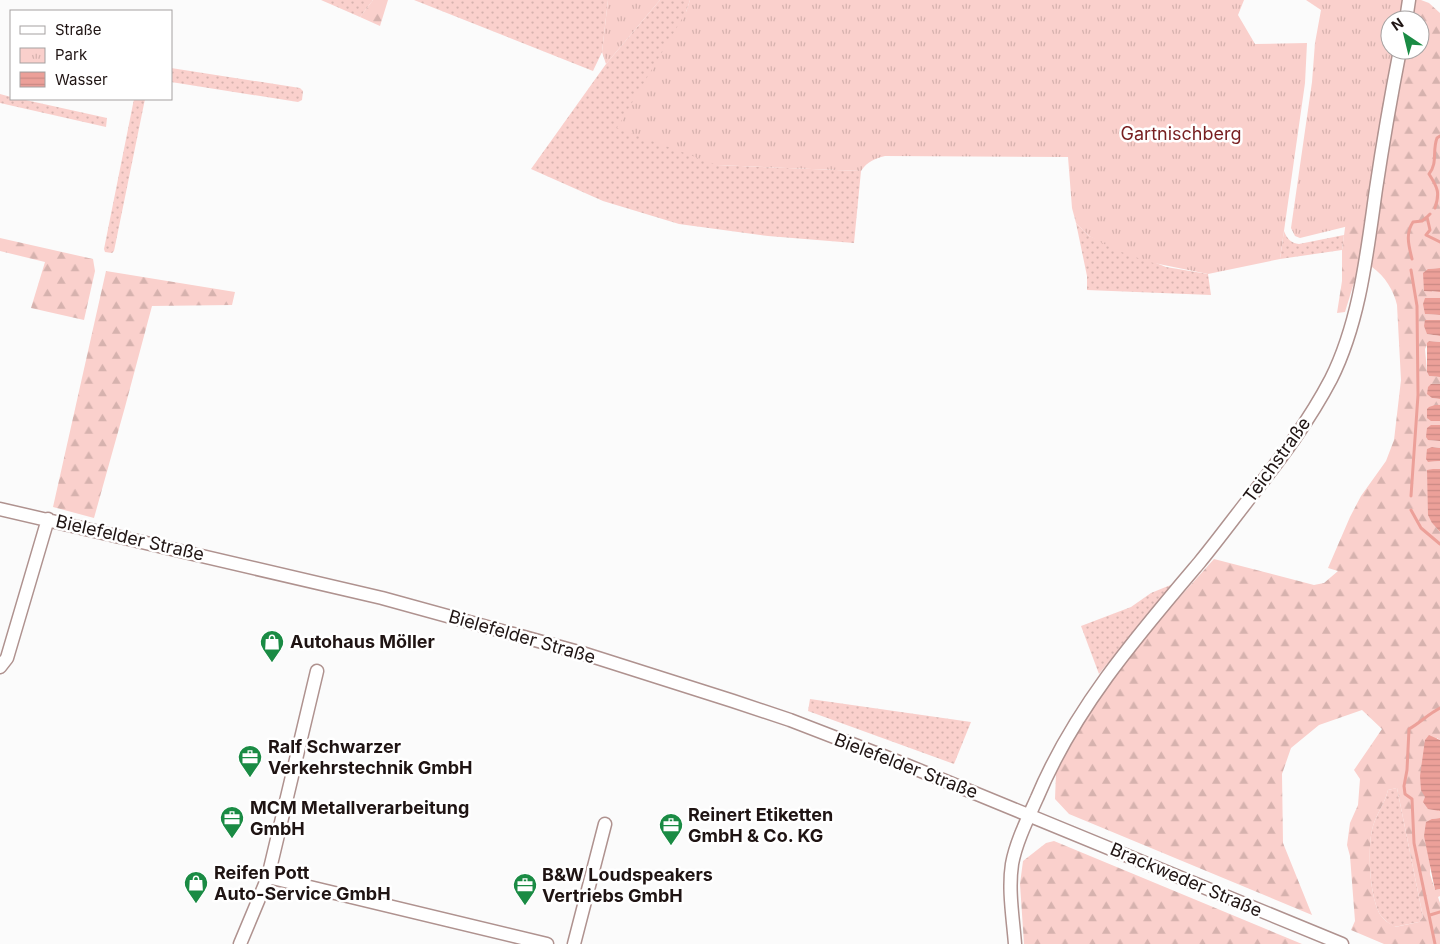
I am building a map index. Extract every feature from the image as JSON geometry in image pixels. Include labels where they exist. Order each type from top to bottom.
[{"type":"street","name":"Teichstraße","points":[[1015,944],[1010,878],[1012,860],[1045,778],[1099,686],[1155,614],[1201,561],[1294,441],[1331,379],[1346,342],[1364,266],[1398,60]]},
{"type":"street","name":"Bielefelder Straße","points":[[0,508],[382,598],[582,653],[790,720],[1029,815]]},
{"type":"street","points":[[0,667],[7,658],[48,519]]},
{"type":"street","points":[[240,944],[268,877],[318,670]]},
{"type":"street","name":"Brackweder Straße","points":[[1029,815],[1342,944]]},
{"type":"street","points":[[574,944],[605,824]]},
{"type":"street","points":[[268,877],[548,944]]},
{"type":"green space","points":[[321,0],[373,0],[360,17]]},
{"type":"green space","points":[[373,0],[388,0],[380,26],[360,17]]},
{"type":"green space","points":[[414,0],[608,0],[602,52],[593,71]]},
{"type":"green space","points":[[608,0],[660,0],[606,64],[602,52]]},
{"type":"green space","points":[[660,0],[690,0],[686,12],[717,165],[861,171],[854,243],[768,236],[679,224],[603,201],[531,169],[606,64]]},
{"type":"green space","name":"Gartnischberg","points":[[690,0],[1244,0],[1238,15],[1255,44],[1307,43],[1305,83],[1280,259],[1208,274],[1149,262],[1116,250],[1089,236],[1076,223],[1072,208],[1068,157],[885,156],[872,161],[861,171],[717,165],[617,128],[686,12]]},
{"type":"green space","points":[[1306,0],[1401,0],[1400,10],[1380,10],[1380,60],[1390,60],[1361,223],[1300,238],[1295,236],[1291,228],[1321,10]]},
{"type":"green space","points":[[1382,0],[1421,0],[1429,3],[1440,13],[1440,268],[1428,269],[1432,292],[1440,292],[1440,298],[1425,298],[1425,314],[1440,315],[1440,320],[1426,320],[1427,334],[1440,336],[1440,342],[1429,341],[1425,349],[1429,376],[1440,377],[1440,384],[1431,384],[1432,398],[1440,399],[1440,405],[1435,405],[1431,421],[1440,421],[1440,425],[1431,425],[1429,440],[1440,441],[1440,448],[1432,447],[1428,462],[1440,461],[1440,469],[1433,469],[1432,523],[1440,532],[1440,740],[1437,738],[1438,811],[1440,811],[1440,818],[1432,819],[1430,874],[1435,890],[1440,889],[1440,896],[1438,897],[1440,903],[1440,944],[1384,944],[1351,930],[1355,921],[1350,856],[1347,845],[1350,823],[1358,805],[1360,779],[1354,770],[1382,729],[1362,710],[1319,725],[1291,748],[1282,774],[1283,843],[1312,915],[1069,814],[1055,799],[1056,773],[1090,710],[1109,682],[1160,619],[1214,559],[1314,585],[1324,583],[1338,571],[1328,568],[1350,517],[1361,496],[1386,461],[1394,440],[1401,380],[1397,305],[1394,294],[1385,279],[1371,266],[1360,263],[1345,312],[1337,313],[1342,281],[1342,250],[1380,12],[1380,60],[1430,60],[1430,10],[1380,10]],"holes":[[[1397,788],[1423,917],[1419,922],[1395,927],[1383,918],[1374,899],[1370,873],[1371,835],[1388,790]]]},
{"type":"green space","points":[[172,68],[300,88],[303,91],[302,100],[298,102],[172,82]]},
{"type":"green space","points":[[0,94],[10,97],[10,100],[26,100],[107,118],[106,127],[0,103]]},
{"type":"green space","points":[[134,100],[145,100],[114,251],[112,253],[105,252],[104,249]]},
{"type":"green space","points":[[1076,223],[1089,236],[1166,267],[1208,274],[1211,295],[1087,290],[1087,276]]},
{"type":"green space","points":[[1284,231],[1290,240],[1299,244],[1344,235],[1342,250],[1280,259]]},
{"type":"green space","points":[[0,238],[93,259],[95,271],[84,320],[31,308],[45,262],[0,251]]},
{"type":"green space","points":[[106,271],[235,292],[232,305],[152,306],[94,518],[53,507]]},
{"type":"green space","points":[[1173,584],[1099,674],[1081,626],[1131,607],[1151,593]]},
{"type":"green space","points":[[810,699],[971,722],[954,764],[808,711]]},
{"type":"green space","points":[[1397,788],[1423,917],[1419,922],[1394,927],[1382,917],[1374,899],[1370,873],[1370,846],[1373,826],[1388,790]]},
{"type":"green space","points":[[1054,841],[1302,944],[1024,944],[1020,884],[1023,861],[1046,843]]},
{"type":"water","points":[[1440,268],[1440,292],[1424,291],[1423,273],[1428,269]]},
{"type":"water","points":[[1425,298],[1440,298],[1440,315],[1425,314],[1423,304]]},
{"type":"water","points":[[1425,320],[1440,320],[1440,336],[1427,334],[1424,326]]},
{"type":"water","points":[[1429,341],[1440,342],[1440,377],[1429,376],[1427,372],[1427,343]]},
{"type":"water","points":[[1431,384],[1440,384],[1440,399],[1432,398],[1427,394],[1428,387]]},
{"type":"water","points":[[1440,405],[1440,421],[1431,421],[1427,418],[1427,409]]},
{"type":"water","points":[[1431,425],[1440,425],[1440,441],[1428,440],[1426,437],[1427,428]]},
{"type":"water","points":[[1432,447],[1440,448],[1440,461],[1428,462],[1426,459],[1427,449]]},
{"type":"water","points":[[1440,469],[1440,532],[1428,515],[1427,470]]},
{"type":"water","points":[[1429,735],[1440,740],[1440,811],[1428,809],[1423,802],[1425,797],[1421,790],[1420,776],[1425,740]]},
{"type":"water","points":[[1440,818],[1440,889],[1435,890],[1424,836],[1426,822]]},
{"type":"waterway","points":[[1435,208],[1437,191],[1429,174],[1433,166],[1437,138],[1440,136]]},
{"type":"waterway","points":[[1430,214],[1427,217],[1430,230],[1426,235],[1440,242]]},
{"type":"waterway","points":[[1412,259],[1408,240],[1409,231],[1413,222],[1422,221],[1427,217]]},
{"type":"waterway","points":[[1411,270],[1417,306],[1418,395],[1411,496]]},
{"type":"waterway","points":[[1411,510],[1421,528],[1440,544]]},
{"type":"waterway","points":[[1435,944],[1414,843],[1412,799],[1405,794],[1404,786],[1407,770],[1409,729],[1440,708]]},
{"type":"waterway","points":[[1430,915],[1440,912]]},
{"type":"place","name":"Autohaus Möller","points":[[272,663]]},
{"type":"place","name":"Ralf Schwarzer Verkehrstechnik GmbH","points":[[250,778]]},
{"type":"place","name":"MCM Metallverarbeitung GmbH","points":[[232,839]]},
{"type":"place","name":"Reinert Etiketten GmbH & Co. KG","points":[[671,846]]},
{"type":"place","name":"Reifen Pott Auto-Service GmbH","points":[[196,904]]},
{"type":"place","name":"B&W Loudspeakers Vertriebs GmbH","points":[[525,906]]}]
